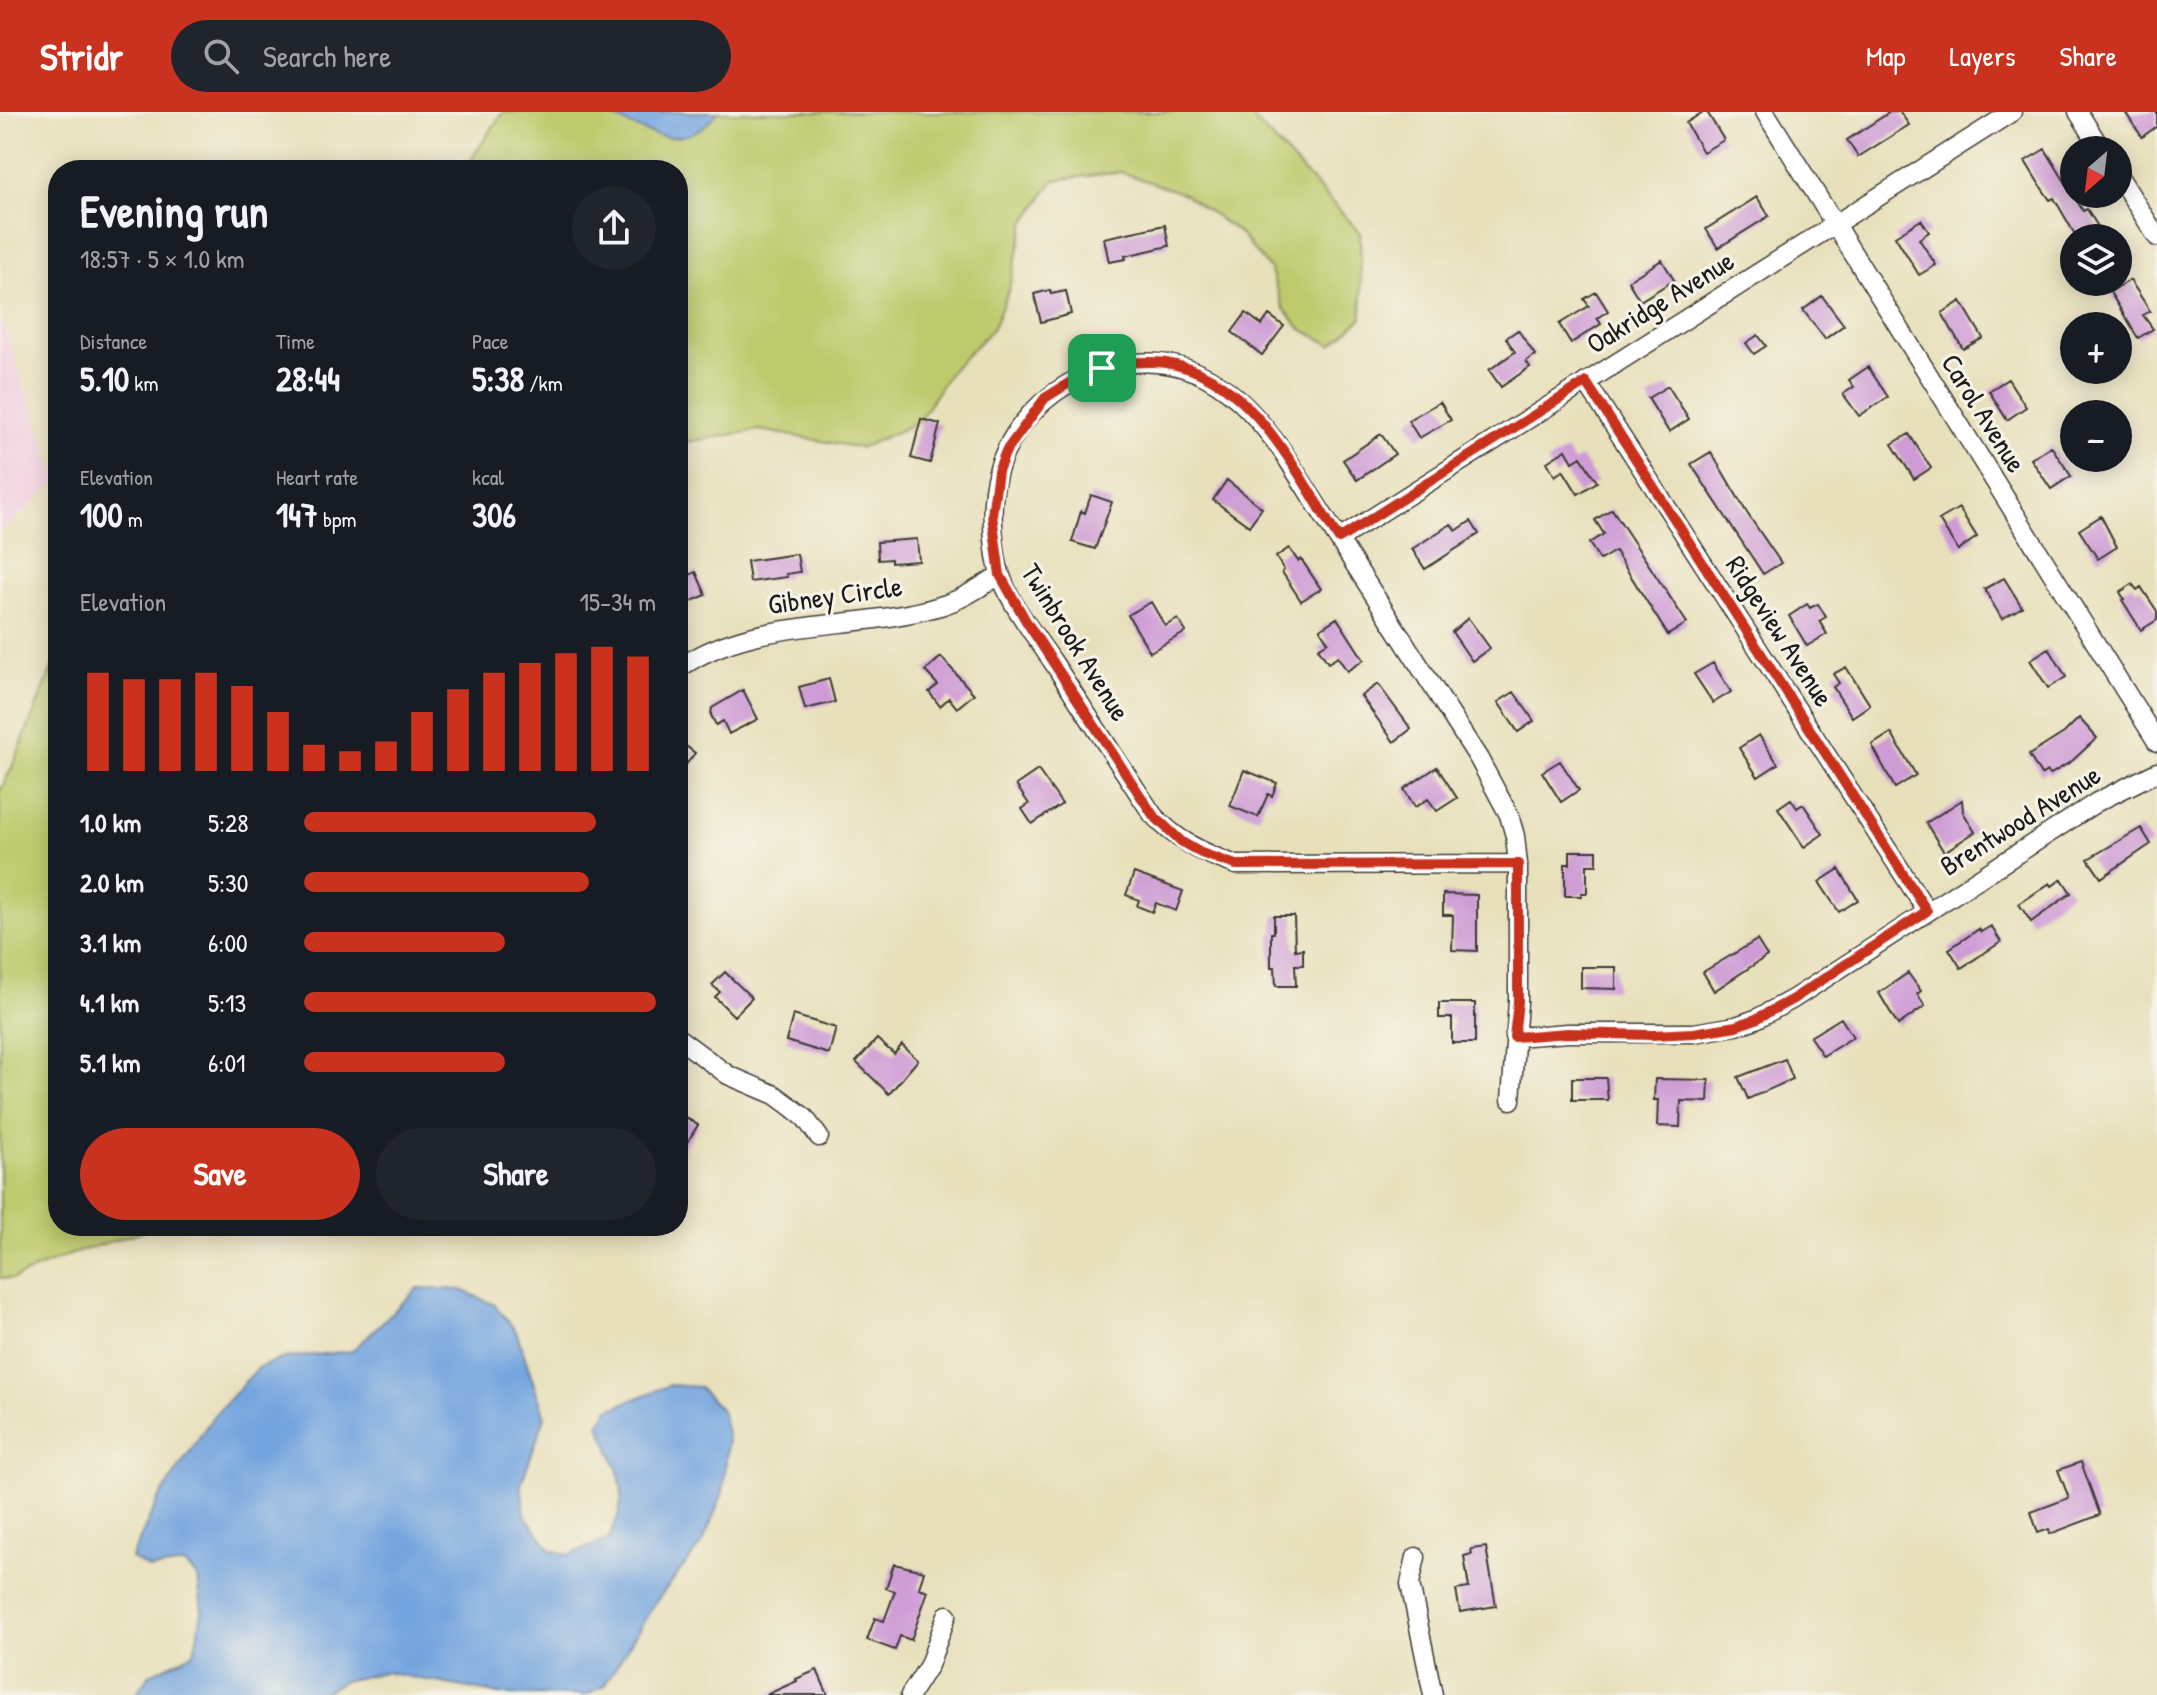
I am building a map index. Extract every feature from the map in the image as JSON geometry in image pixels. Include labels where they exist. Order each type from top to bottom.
[{"type":"street","name":"Carol Avenue","points":[[1765,112],[2157,742]]},
{"type":"street","name":"Oakridge Avenue","points":[[1339,539],[2012,112]]},
{"type":"street","points":[[2078,112],[2093,136]]},
{"type":"street","points":[[2132,197],[2157,237]]},
{"type":"street","name":"Twinbrook Avenue","points":[[1511,1100],[1518,1002],[1518,864],[1509,815],[1479,759],[1281,449],[1255,415],[1224,387],[1186,368],[1165,363],[1122,362],[1082,375],[1045,398],[1006,451],[998,471],[992,515],[1000,575],[1026,621],[1153,815],[1168,831],[1201,853],[1236,865],[1518,864]]},
{"type":"street","name":"Ridgeview Avenue","points":[[1586,382],[1927,911]]},
{"type":"street","name":"Gibney Circle","points":[[688,664],[713,650],[772,631],[939,606],[963,598],[1000,575]]},
{"type":"street","name":"Brentwood Avenue","points":[[1514,1037],[1568,1033],[1694,1033],[1736,1026],[1756,1019],[1793,999],[2097,802],[2157,772]]},
{"type":"street","points":[[688,1045],[728,1075],[775,1095],[805,1118],[819,1137]]},
{"type":"street","points":[[1416,1557],[1410,1584],[1433,1695]]},
{"type":"street","points":[[910,1695],[929,1665],[947,1615]]},
{"type":"shaded area","points":[[0,317],[48,453],[48,490],[0,533]]},
{"type":"green space","points":[[503,112],[1247,112],[1360,232],[1362,318],[1332,345],[1301,329],[1284,309],[1270,269],[1238,232],[1184,194],[1121,172],[1054,180],[1025,223],[1008,292],[993,328],[950,372],[918,422],[861,448],[760,430],[688,442],[688,160],[471,160]]},
{"type":"green space","points":[[48,679],[48,1236],[127,1236],[63,1257],[13,1279],[0,1278],[0,791]]},
{"type":"water","points":[[604,112],[718,112],[692,134],[678,137],[649,133]]},
{"type":"water","points":[[418,1288],[462,1290],[495,1305],[516,1331],[545,1417],[521,1484],[525,1515],[551,1550],[568,1555],[608,1540],[616,1523],[622,1494],[620,1481],[599,1424],[609,1409],[670,1385],[699,1387],[722,1411],[728,1438],[723,1492],[703,1542],[655,1603],[604,1686],[586,1695],[505,1695],[384,1672],[344,1681],[319,1695],[135,1695],[150,1674],[194,1653],[202,1612],[198,1578],[185,1564],[150,1569],[131,1558],[158,1500],[214,1415],[259,1367],[284,1358],[352,1351]]},
{"type":"building","points":[[1707,112],[1724,140],[1703,152],[1686,123]]},
{"type":"building","points":[[1890,112],[1900,112],[1909,125],[1858,157],[1847,140]]},
{"type":"building","points":[[2125,112],[2157,112],[2157,126],[2142,137]]},
{"type":"building","points":[[2045,149],[2060,173],[2060,208],[2087,209],[2096,224],[2069,224],[2054,198],[2050,200],[2025,161]]},
{"type":"building","points":[[1757,197],[1769,216],[1718,248],[1706,229]]},
{"type":"building","points":[[1921,220],[1929,232],[1919,239],[1936,265],[1919,275],[1895,236]]},
{"type":"building","points":[[1165,225],[1169,246],[1109,262],[1104,238]]},
{"type":"building","points":[[1662,260],[1674,280],[1640,301],[1628,281]]},
{"type":"building","points":[[2132,283],[2150,311],[2143,315],[2153,329],[2138,338],[2132,328],[2132,312],[2122,312],[2112,296],[2132,296]]},
{"type":"building","points":[[1050,290],[1051,294],[1066,291],[1071,314],[1041,322],[1034,294]]},
{"type":"building","points":[[1596,292],[1608,311],[1597,318],[1601,324],[1571,343],[1559,324],[1589,306],[1584,299]]},
{"type":"building","points":[[1822,296],[1844,325],[1825,339],[1803,310]]},
{"type":"building","points":[[1961,301],[1983,338],[1963,349],[1942,313]]},
{"type":"building","points":[[1246,313],[1262,325],[1269,315],[1284,326],[1262,355],[1232,332]]},
{"type":"building","points":[[1518,330],[1535,355],[1526,361],[1530,367],[1501,387],[1489,370],[1515,352],[1506,338]]},
{"type":"building","points":[[1758,335],[1766,346],[1754,354],[1746,343]]},
{"type":"building","points":[[1868,367],[1888,397],[1859,416],[1843,394],[1854,387],[1849,380]]},
{"type":"building","points":[[2008,379],[2026,407],[2007,420],[1989,391]]},
{"type":"building","points":[[1668,386],[1689,419],[1669,432],[1648,398]]},
{"type":"building","points":[[1440,402],[1451,420],[1419,438],[1408,420]]},
{"type":"building","points":[[921,419],[940,424],[930,463],[911,458]]},
{"type":"building","points":[[1381,434],[1395,454],[1357,480],[1343,460]]},
{"type":"building","points":[[1909,434],[1931,468],[1914,479],[1892,444]]},
{"type":"building","points":[[2051,446],[2060,460],[2060,472],[2068,472],[2071,476],[2051,489],[2031,459]]},
{"type":"building","points":[[1566,450],[1573,462],[1581,457],[1597,482],[1578,494],[1563,470],[1555,476],[1547,462]]},
{"type":"building","points":[[1711,452],[1781,563],[1763,574],[1691,464]]},
{"type":"building","points":[[1227,480],[1262,508],[1249,526],[1213,500]]},
{"type":"building","points":[[1091,495],[1112,502],[1095,549],[1072,542],[1081,511],[1085,513]]},
{"type":"building","points":[[1959,508],[1977,537],[1958,550],[1939,520]]},
{"type":"building","points":[[1612,509],[1687,623],[1668,635],[1615,551],[1600,560],[1589,543],[1604,534],[1595,520]]},
{"type":"building","points":[[2101,516],[2117,547],[2098,559],[2079,530]]},
{"type":"building","points":[[1471,521],[1479,534],[1425,569],[1412,549],[1451,524],[1456,531]]},
{"type":"building","points":[[917,539],[919,561],[891,563],[891,559],[878,560],[877,542]]},
{"type":"building","points":[[1289,548],[1298,561],[1301,559],[1321,589],[1301,601],[1276,557]]},
{"type":"building","points":[[797,554],[800,572],[750,582],[747,561]]},
{"type":"building","points":[[696,572],[706,595],[688,603],[688,576]]},
{"type":"building","points":[[2004,578],[2022,607],[2002,619],[1984,589]]},
{"type":"building","points":[[2132,584],[2137,590],[2141,587],[2157,611],[2157,620],[2141,630],[2120,592]]},
{"type":"building","points":[[1151,602],[1165,626],[1178,619],[1186,632],[1150,652],[1128,615]]},
{"type":"building","points":[[1807,604],[1810,608],[1818,604],[1826,617],[1819,621],[1827,634],[1807,646],[1789,616]]},
{"type":"building","points":[[1337,618],[1364,660],[1347,671],[1338,657],[1328,663],[1318,648],[1328,642],[1320,629]]},
{"type":"building","points":[[1468,618],[1490,648],[1472,661],[1452,632]]},
{"type":"building","points":[[2049,648],[2066,677],[2048,688],[2030,660]]},
{"type":"building","points":[[941,657],[974,694],[957,708],[949,698],[940,706],[929,692],[938,685],[925,671]]},
{"type":"building","points":[[1713,663],[1731,692],[1713,703],[1694,674]]},
{"type":"building","points":[[1846,667],[1870,705],[1852,717],[1833,687],[1839,683],[1833,674]]},
{"type":"building","points":[[829,679],[835,702],[805,709],[799,687]]},
{"type":"building","points":[[1378,684],[1411,729],[1394,742],[1361,696]]},
{"type":"building","points":[[743,690],[758,719],[729,734],[723,721],[716,725],[711,715],[712,708]]},
{"type":"building","points":[[1514,692],[1534,721],[1518,732],[1498,702]]},
{"type":"building","points":[[2079,718],[2097,738],[2072,761],[2049,775],[2047,771],[2041,775],[2029,755],[2064,733]]},
{"type":"building","points":[[1891,733],[1916,775],[1895,788],[1872,745]]},
{"type":"building","points":[[1759,735],[1778,764],[1758,777],[1739,748]]},
{"type":"building","points":[[688,748],[695,753],[688,762]]},
{"type":"building","points":[[1560,761],[1579,790],[1561,802],[1542,772]]},
{"type":"building","points":[[1437,767],[1457,798],[1437,811],[1428,799],[1415,807],[1404,789]]},
{"type":"building","points":[[1038,770],[1062,804],[1032,824],[1022,809],[1029,804],[1016,785]]},
{"type":"building","points":[[1244,770],[1277,783],[1272,796],[1268,794],[1258,817],[1230,806]]},
{"type":"building","points":[[1791,799],[1797,808],[1803,804],[1823,834],[1804,847],[1778,808]]},
{"type":"building","points":[[1962,800],[1963,812],[1975,832],[1944,852],[1926,823]]},
{"type":"building","points":[[2141,828],[2151,844],[2101,878],[2088,859]]},
{"type":"building","points":[[1570,851],[1597,851],[1597,865],[1587,865],[1587,893],[1581,893],[1581,896],[1565,896],[1565,864],[1570,864]]},
{"type":"building","points":[[1839,869],[1858,900],[1839,912],[1819,882]]},
{"type":"building","points":[[1134,873],[1183,891],[1176,911],[1156,903],[1152,912],[1137,906],[1139,900],[1126,895]]},
{"type":"building","points":[[2062,879],[2071,893],[2031,922],[2019,904],[2050,883],[2052,886]]},
{"type":"building","points":[[1443,894],[1477,895],[1477,951],[1452,950],[1453,915],[1443,915]]},
{"type":"building","points":[[1274,916],[1294,916],[1295,950],[1303,949],[1303,965],[1295,965],[1296,986],[1276,986],[1275,967],[1271,967]]},
{"type":"building","points":[[1991,926],[2001,942],[1961,968],[1949,949],[1979,929],[1981,932]]},
{"type":"building","points":[[1757,940],[1767,956],[1714,991],[1703,972]]},
{"type":"building","points":[[1581,967],[1616,967],[1616,989],[1581,988]]},
{"type":"building","points":[[725,972],[752,998],[734,1016],[715,997],[720,992],[712,985]]},
{"type":"building","points":[[1908,973],[1921,991],[1917,994],[1925,1006],[1898,1025],[1879,993]]},
{"type":"building","points":[[1439,1003],[1475,1003],[1475,1043],[1452,1043],[1452,1018],[1439,1018]]},
{"type":"building","points":[[793,1015],[836,1028],[829,1054],[786,1041]]},
{"type":"building","points":[[1841,1018],[1853,1037],[1823,1056],[1810,1037]]},
{"type":"building","points":[[877,1039],[894,1054],[902,1045],[918,1060],[889,1094],[856,1062]]},
{"type":"building","points":[[1785,1059],[1793,1079],[1748,1099],[1738,1077]]},
{"type":"building","points":[[1572,1078],[1606,1078],[1608,1100],[1572,1100]]},
{"type":"building","points":[[1655,1079],[1709,1080],[1708,1102],[1681,1101],[1680,1127],[1657,1126]]},
{"type":"building","points":[[688,1118],[698,1125],[688,1141]]},
{"type":"building","points":[[2081,1462],[2100,1515],[2050,1534],[2049,1529],[2038,1533],[2031,1512],[2069,1498],[2058,1470]]},
{"type":"building","points":[[1486,1547],[1496,1606],[1460,1612],[1456,1590],[1469,1588],[1464,1556],[1472,1554],[1471,1549]]},
{"type":"building","points":[[894,1564],[924,1571],[919,1588],[928,1591],[911,1640],[900,1636],[895,1650],[867,1640],[875,1618],[884,1621],[895,1591],[886,1588]]},
{"type":"building","points":[[817,1670],[828,1695],[766,1695],[796,1679]]},
{"type":"route","points":[[1122,362],[1165,363],[1186,368],[1224,387],[1255,415],[1281,449],[1339,539],[1586,382],[1927,911],[1793,999],[1736,1026],[1694,1033],[1568,1033],[1514,1037],[1518,1002],[1518,864],[1236,865],[1201,853],[1182,842],[1153,815],[1026,621],[1000,575],[996,557],[992,515],[994,493],[1006,451],[1045,398],[1082,375],[1102,368],[1122,362]]}]
